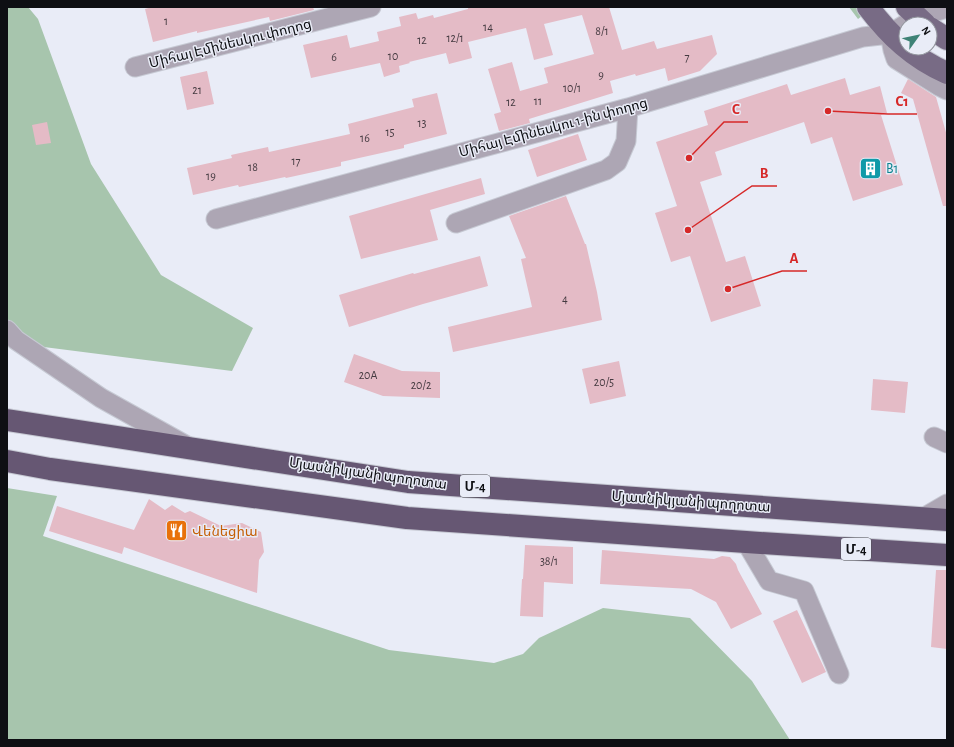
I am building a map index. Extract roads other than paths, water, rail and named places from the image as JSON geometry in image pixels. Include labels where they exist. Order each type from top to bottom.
[{"type":"highway","name":"Մյասնիկյանի պողոտա","points":[[7,420],[408,482],[910,516],[947,520]]},
{"type":"highway","name":"Մ-4","points":[[7,461],[407,518],[947,555]]},
{"type":"main road","points":[[868,7],[878,20],[898,22]]},
{"type":"main road","points":[[919,56],[944,80]]},
{"type":"street","name":"Միհայ Էմինեսկու փողոց","points":[[135,67],[371,7]]},
{"type":"street","name":"Միհայ Էմինեսկու 1-ին փողոց","points":[[928,16],[947,8]]},
{"type":"street","name":"Միհայ Էմինեսկու 1-ին փողոց","points":[[216,219],[628,108],[898,27]]},
{"type":"street","points":[[456,223],[606,170],[617,162],[626,141],[628,108]]},
{"type":"street","points":[[7,330],[16,340],[101,398],[192,448]]},
{"type":"street","points":[[923,518],[947,504]]},
{"type":"street","points":[[746,542],[770,581],[804,591],[839,674]]},
{"type":"place","name":"C1","points":[[828,111]]},
{"type":"place","name":"C","points":[[689,158]]},
{"type":"place","name":"B1","points":[[870,168]]},
{"type":"place","name":"B","points":[[688,230]]},
{"type":"place","name":"A","points":[[728,289]]},
{"type":"place","name":"Վենեցիա","points":[[177,531]]}]
